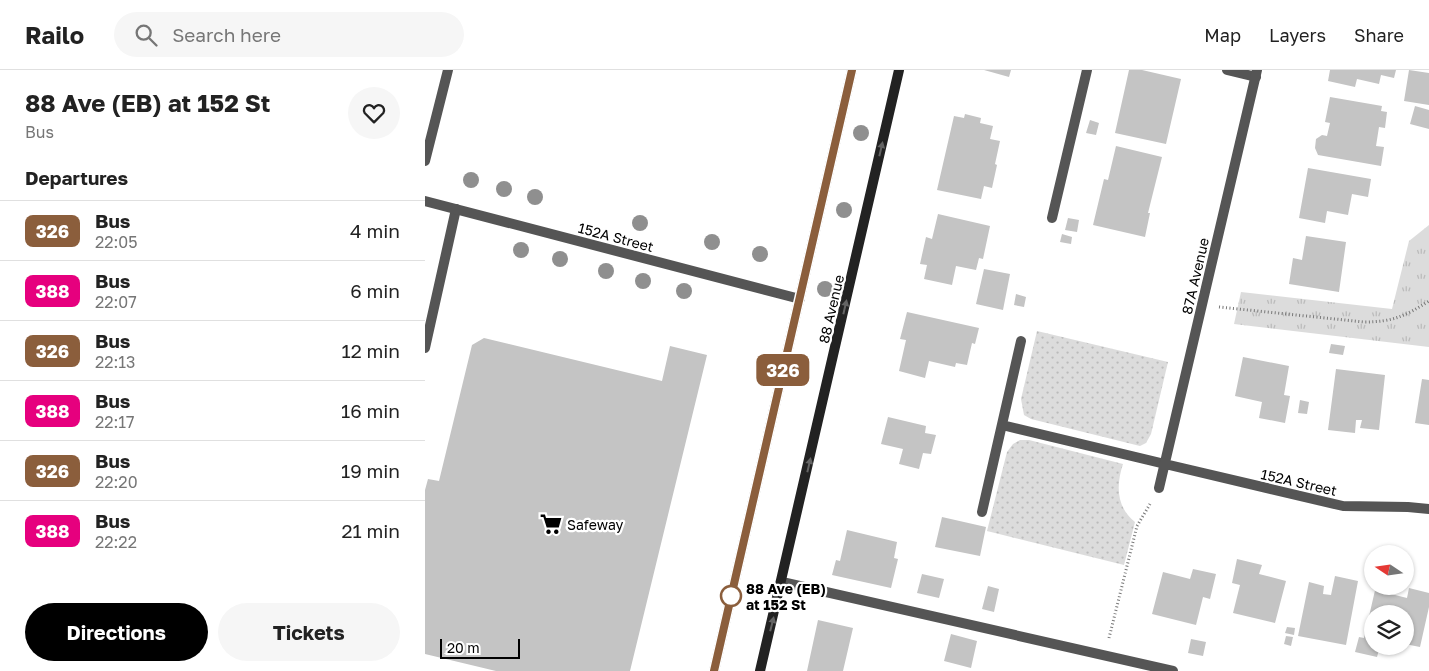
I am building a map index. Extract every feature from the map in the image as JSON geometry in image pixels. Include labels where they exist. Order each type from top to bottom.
[{"type":"main road","points":[[713,671],[852,70]]},
{"type":"main road","name":"88 Avenue","points":[[760,671],[899,70]]},
{"type":"street","points":[[425,161],[447,70]]},
{"type":"street","points":[[1052,218],[1087,70]]},
{"type":"street","points":[[1227,70],[1256,73]]},
{"type":"street","name":"87A Avenue","points":[[1159,488],[1256,73]]},
{"type":"street","name":"152A Street","points":[[425,201],[799,299]]},
{"type":"street","points":[[425,348],[455,209]]},
{"type":"street","points":[[982,512],[1021,341]]},
{"type":"street","name":"152A Street","points":[[1002,425],[1343,506],[1361,508],[1408,506],[1429,509]]},
{"type":"street","points":[[782,582],[1173,671]]},
{"type":"path","points":[[1218,307],[1364,322],[1381,322],[1398,318],[1429,301]]},
{"type":"path","points":[[1105,656],[1137,526],[1159,488]]},
{"type":"green space","points":[[1429,225],[1429,347],[1234,324],[1241,292],[1392,309],[1409,241]]},
{"type":"green space","points":[[1037,331],[1168,362],[1151,434],[1146,443],[1140,446],[1031,419],[1024,415],[1021,399]]},
{"type":"green space","points":[[1020,440],[1029,440],[1123,464],[1119,480],[1119,495],[1124,510],[1135,522],[1124,565],[987,531],[1007,452],[1013,444]]},
{"type":"building","points":[[984,70],[1011,70],[1009,77]]},
{"type":"building","points":[[1129,70],[1142,70],[1181,79],[1166,144],[1115,133]]},
{"type":"building","points":[[1330,70],[1396,70],[1394,78],[1381,75],[1379,84],[1357,79],[1355,87],[1328,81]]},
{"type":"building","points":[[1409,70],[1429,73],[1429,105],[1404,101]]},
{"type":"building","points":[[1330,97],[1382,106],[1381,111],[1387,112],[1385,128],[1379,127],[1376,146],[1384,147],[1381,166],[1318,155],[1315,148],[1316,139],[1322,135],[1327,136],[1330,123],[1325,122]]},
{"type":"building","points":[[1415,106],[1429,110],[1429,129],[1410,124]]},
{"type":"building","points":[[965,114],[981,118],[980,123],[993,126],[990,139],[1000,141],[992,188],[984,186],[981,199],[937,190],[954,116],[964,118]]},
{"type":"building","points":[[1090,120],[1099,123],[1096,135],[1086,133]]},
{"type":"building","points":[[1116,146],[1162,157],[1148,213],[1150,213],[1145,237],[1093,225],[1104,179],[1108,180]]},
{"type":"building","points":[[1308,168],[1371,179],[1368,197],[1352,194],[1348,215],[1327,211],[1325,223],[1299,218]]},
{"type":"building","points":[[938,214],[990,226],[983,259],[979,258],[976,270],[956,266],[952,285],[924,279],[927,265],[920,264],[926,237],[932,239]]},
{"type":"building","points":[[1068,218],[1079,220],[1077,232],[1065,230]]},
{"type":"building","points":[[1062,234],[1072,237],[1071,244],[1060,242]]},
{"type":"building","points":[[1306,236],[1346,242],[1339,292],[1289,284],[1293,258],[1302,260]]},
{"type":"building","points":[[984,269],[1010,274],[1003,310],[976,304]]},
{"type":"building","points":[[1016,294],[1026,297],[1024,307],[1014,305]]},
{"type":"building","points":[[907,312],[979,328],[975,344],[972,343],[967,365],[956,363],[955,367],[929,361],[925,378],[899,371],[906,340],[900,339]]},
{"type":"building","points":[[484,338],[662,381],[670,346],[707,355],[630,671],[496,671],[425,654],[425,490],[428,479],[439,481],[472,345]]},
{"type":"building","points":[[1331,344],[1345,346],[1343,355],[1329,353]]},
{"type":"building","points":[[1243,357],[1289,366],[1284,395],[1290,396],[1285,423],[1259,418],[1262,402],[1235,396]]},
{"type":"building","points":[[1336,369],[1385,375],[1379,430],[1360,428],[1362,420],[1356,420],[1355,433],[1328,430]]},
{"type":"building","points":[[1422,379],[1429,380],[1429,425],[1415,423]]},
{"type":"building","points":[[1300,400],[1309,402],[1307,414],[1298,413]]},
{"type":"building","points":[[888,417],[926,426],[925,433],[936,435],[931,454],[923,453],[919,469],[899,464],[903,449],[881,444]]},
{"type":"building","points":[[942,517],[986,527],[980,556],[935,547]]},
{"type":"building","points":[[847,530],[897,542],[894,558],[898,559],[891,588],[832,575],[836,560],[840,561]]},
{"type":"building","points":[[1237,559],[1262,565],[1259,574],[1286,581],[1275,623],[1233,613],[1240,585],[1232,583]]},
{"type":"building","points":[[1193,569],[1216,574],[1210,599],[1203,597],[1196,625],[1152,614],[1163,572],[1190,579]]},
{"type":"building","points":[[922,574],[944,579],[939,598],[917,593]]},
{"type":"building","points":[[1335,576],[1358,581],[1346,645],[1298,636],[1309,582],[1324,586],[1323,594],[1331,595]]},
{"type":"building","points":[[988,586],[999,589],[994,612],[982,609]]},
{"type":"building","points":[[1414,589],[1429,593],[1429,607],[1420,647],[1414,646],[1414,605],[1372,605],[1374,595],[1395,595],[1407,598],[1408,595],[1414,595]]},
{"type":"building","points":[[818,620],[853,628],[843,671],[807,671]]},
{"type":"building","points":[[1287,627],[1295,628],[1294,635],[1285,633]]},
{"type":"building","points":[[951,634],[977,641],[971,668],[944,661]]},
{"type":"building","points":[[1286,636],[1293,637],[1291,646],[1284,644]]},
{"type":"building","points":[[1359,637],[1364,638],[1364,654],[1355,652]]},
{"type":"building","points":[[1191,639],[1206,642],[1203,656],[1188,653]]},
{"type":"bus line","name":"326","points":[[714,671],[852,70]]},
{"type":"place","name":"Safeway","points":[[551,524]]},
{"type":"place","name":"88 Ave (EB) at 152 St","points":[[731,596]]}]
